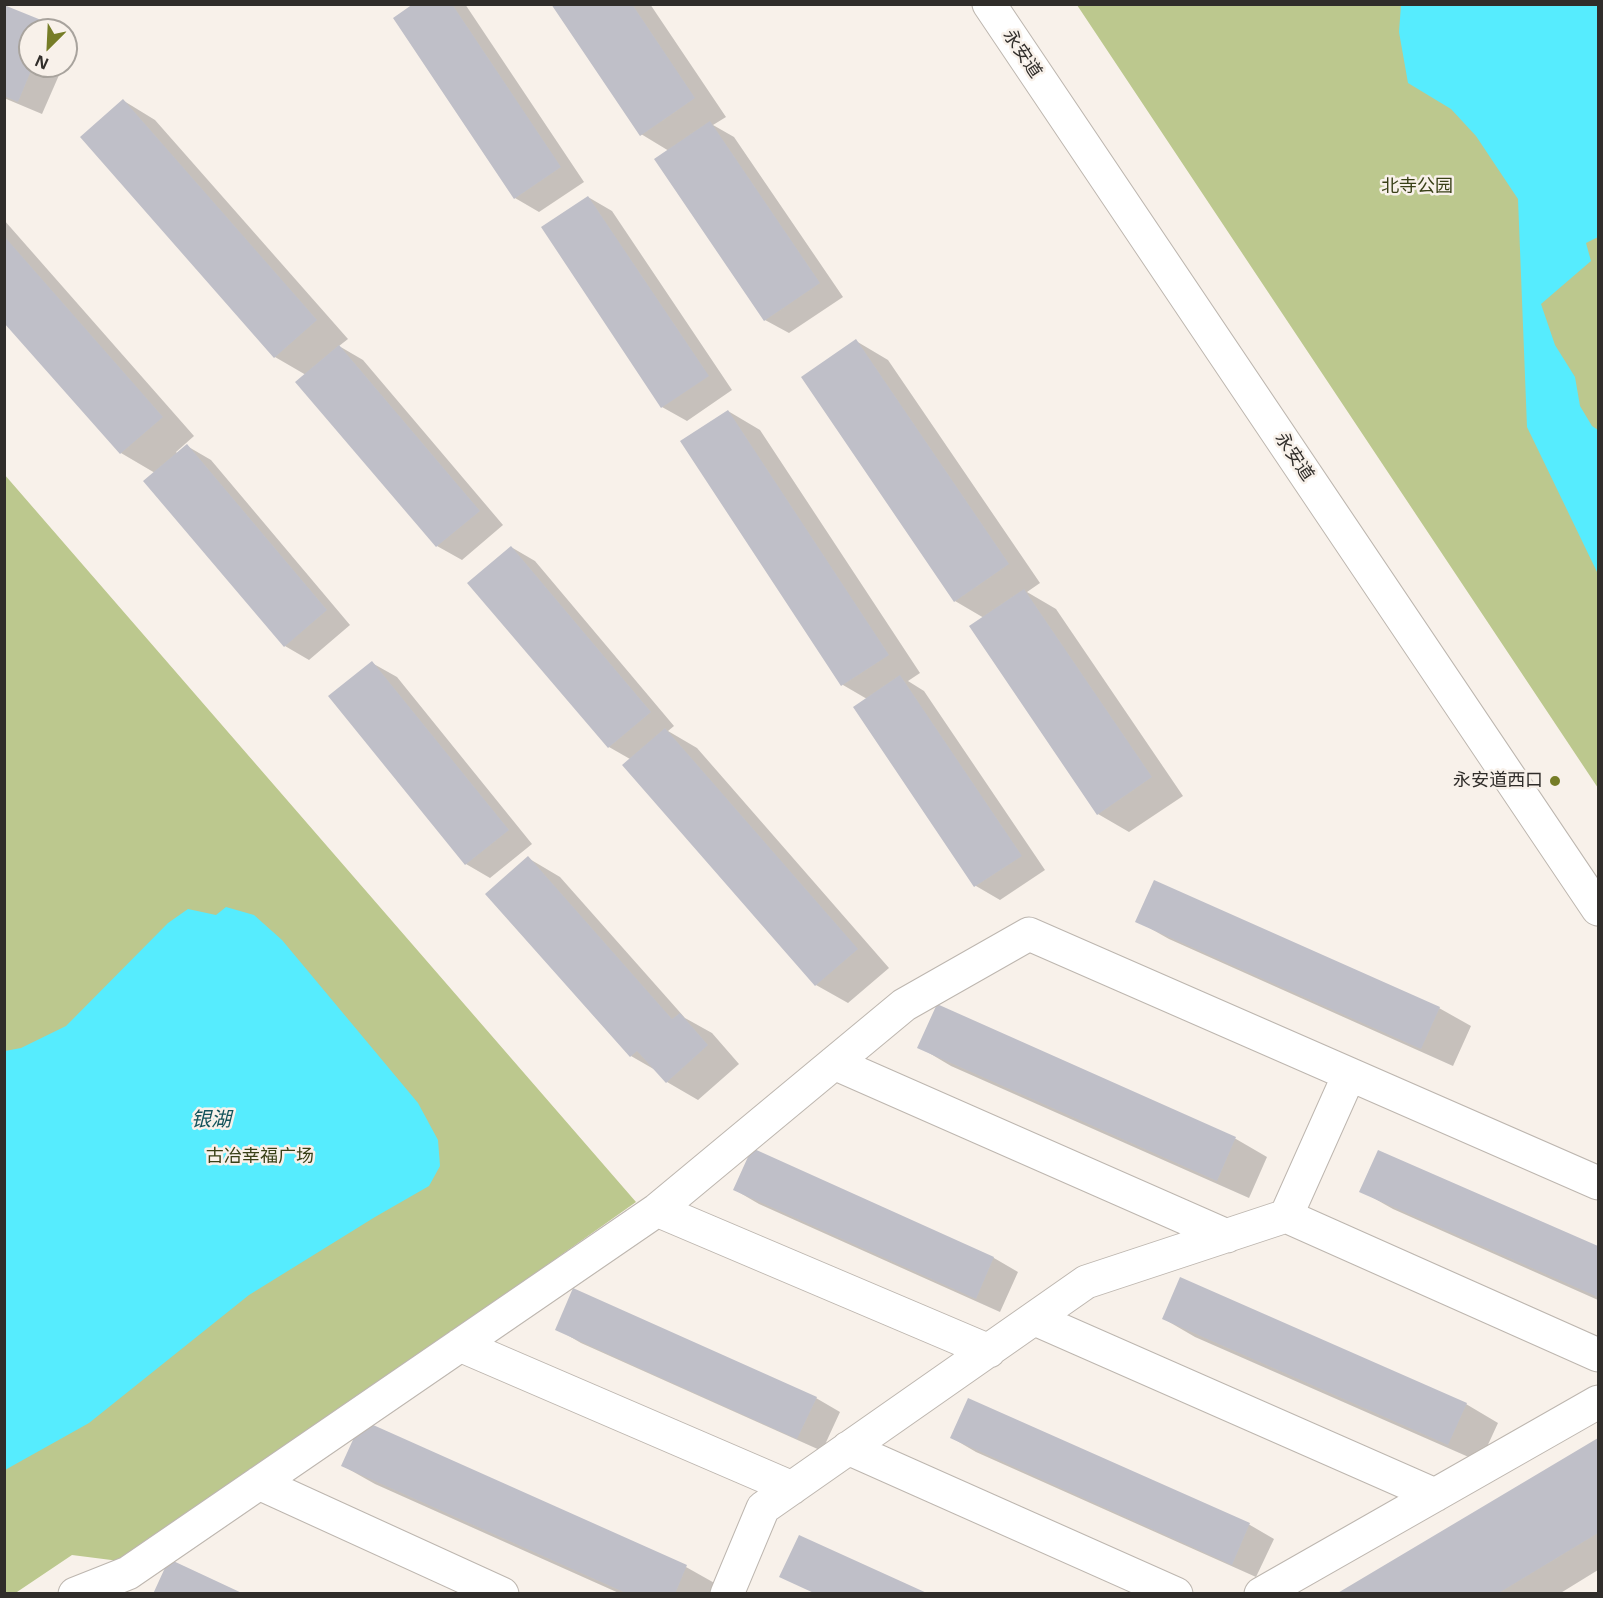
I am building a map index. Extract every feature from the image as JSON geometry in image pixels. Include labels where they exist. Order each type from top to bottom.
[{"type":"street","name":"永安道","points":[[989,4],[1599,909]]},
{"type":"street","points":[[75,1593],[128,1573],[657,1210],[904,1005],[1029,934],[1599,1183]]},
{"type":"street","points":[[834,1063],[1227,1236]]},
{"type":"street","points":[[1286,1216],[1349,1075]]},
{"type":"street","points":[[657,1210],[989,1351]]},
{"type":"street","points":[[727,1593],[763,1508],[1086,1282],[1286,1216],[1599,1355]]},
{"type":"street","points":[[1035,1319],[1435,1494]]},
{"type":"street","points":[[460,1345],[792,1488]]},
{"type":"street","points":[[1261,1593],[1599,1402]]},
{"type":"street","points":[[848,1448],[1176,1593]]},
{"type":"street","points":[[259,1483],[502,1593]]},
{"type":"green space","name":"北寺公园","points":[[1077,5],[1598,5],[1598,788]]},
{"type":"green space","name":"古冶幸福广场","points":[[4,474],[636,1202],[127,1562],[72,1555],[14,1594],[4,1593]]},
{"type":"water","points":[[1401,5],[1598,5],[1598,237],[1586,243],[1591,261],[1541,304],[1555,345],[1575,377],[1580,406],[1592,426],[1598,430],[1598,574],[1527,427],[1518,199],[1476,136],[1451,109],[1408,83],[1399,32]]},
{"type":"water","name":"银湖","points":[[226,907],[254,915],[282,940],[418,1103],[438,1140],[440,1166],[429,1186],[249,1295],[89,1423],[5,1470],[5,1051],[21,1048],[66,1026],[168,923],[188,909],[216,915]]},
{"type":"building","points":[[413,4],[452,4],[561,167],[514,199],[393,18]]},
{"type":"building","points":[[551,4],[632,4],[695,98],[640,136]]},
{"type":"building","points":[[4,5],[36,18],[18,18],[18,78],[28,78],[18,102],[4,96]]},
{"type":"building","points":[[123,99],[317,320],[274,358],[80,137]]},
{"type":"building","points":[[710,121],[820,283],[764,321],[654,159]]},
{"type":"building","points":[[588,196],[709,376],[661,408],[541,227]]},
{"type":"building","points":[[4,236],[163,417],[120,454],[4,323]]},
{"type":"building","points":[[856,339],[1009,564],[954,602],[801,377]]},
{"type":"building","points":[[339,345],[480,511],[436,547],[295,382]]},
{"type":"building","points":[[728,410],[889,655],[841,686],[680,441]]},
{"type":"building","points":[[187,444],[327,610],[284,647],[143,481]]},
{"type":"building","points":[[511,546],[651,712],[608,748],[467,583]]},
{"type":"building","points":[[1024,589],[1152,777],[1097,815],[969,626]]},
{"type":"building","points":[[372,661],[509,830],[465,865],[328,696]]},
{"type":"building","points":[[900,675],[1022,856],[974,887],[853,707]]},
{"type":"building","points":[[665,728],[858,949],[815,986],[622,765]]},
{"type":"building","points":[[528,856],[672,1019],[680,1013],[708,1045],[666,1083],[637,1051],[630,1057],[485,894]]},
{"type":"building","points":[[1154,880],[1440,1007],[1421,1049],[1135,922]]},
{"type":"building","points":[[937,1004],[1236,1137],[1217,1181],[917,1048]]},
{"type":"building","points":[[752,1148],[994,1257],[976,1299],[733,1190]]},
{"type":"building","points":[[1378,1150],[1598,1246],[1598,1297],[1359,1192]]},
{"type":"building","points":[[1180,1277],[1467,1403],[1448,1445],[1162,1319]]},
{"type":"building","points":[[573,1288],[817,1397],[797,1439],[555,1330]]},
{"type":"building","points":[[968,1398],[1250,1523],[1232,1565],[950,1438]]},
{"type":"building","points":[[362,1420],[687,1565],[675,1594],[628,1594],[341,1466]]},
{"type":"building","points":[[1598,1438],[1598,1533],[1497,1594],[1336,1594]]},
{"type":"building","points":[[799,1535],[929,1594],[816,1594],[779,1577]]},
{"type":"building","points":[[169,1559],[244,1594],[153,1594]]},
{"type":"place","name":"永安道西口","points":[[1555,781]]}]
